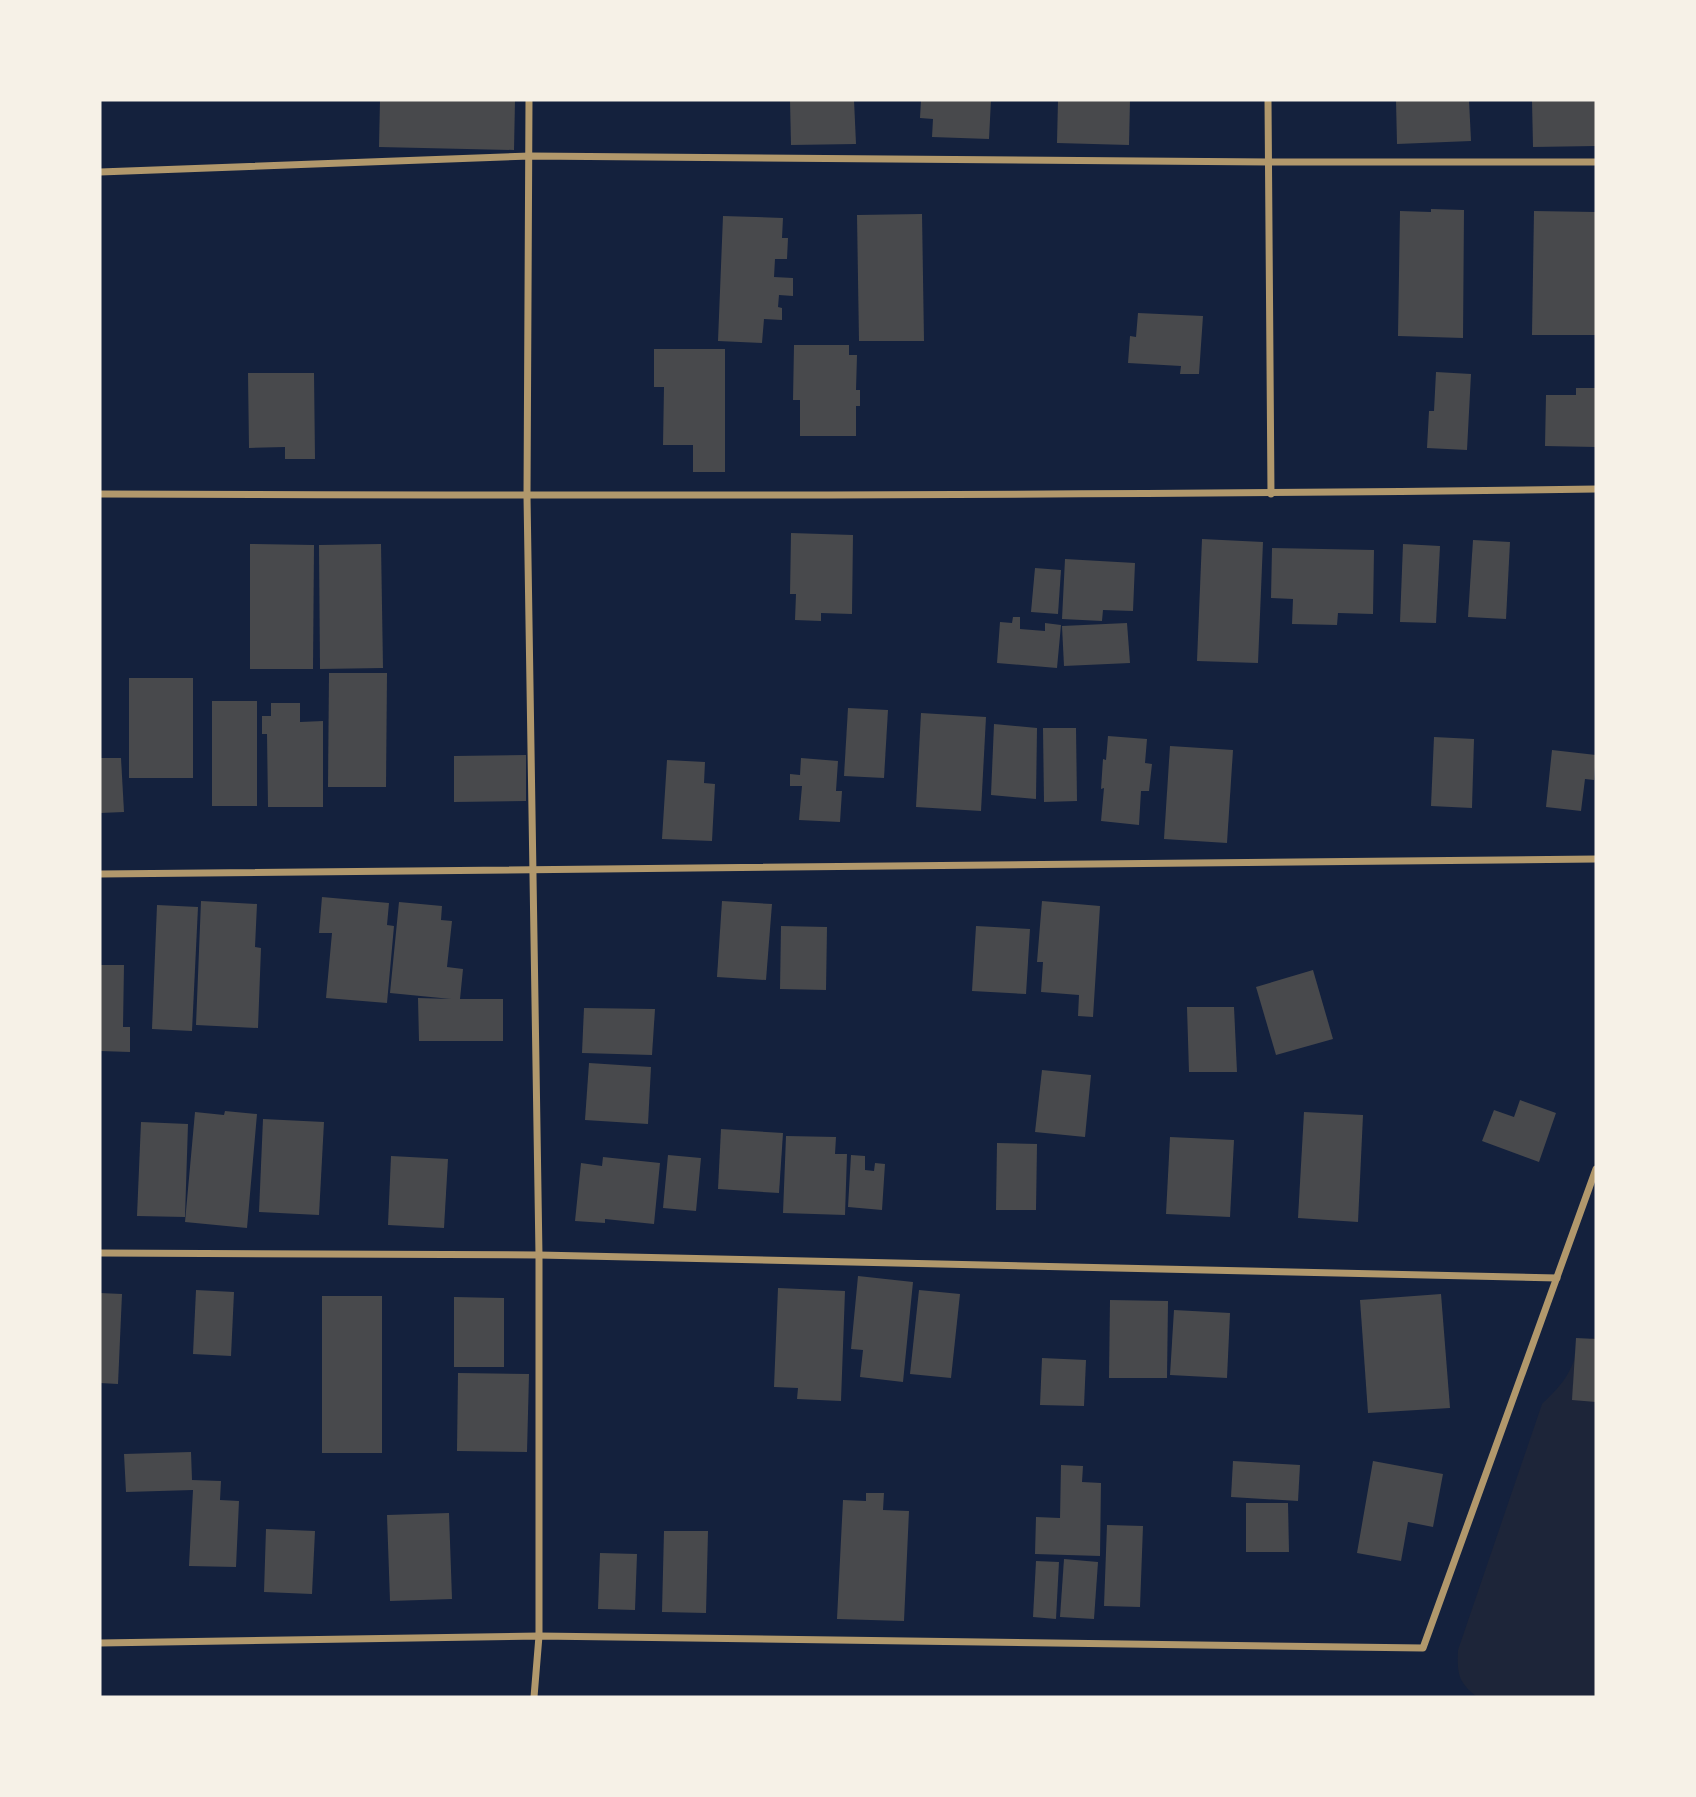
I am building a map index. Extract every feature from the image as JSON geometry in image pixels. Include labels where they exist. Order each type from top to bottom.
[{"type":"street","points":[[529,100],[527,496],[540,1255],[539,1636],[534,1697]]},
{"type":"street","points":[[1268,100],[1271,494]]},
{"type":"street","points":[[100,172],[530,156],[1596,162]]},
{"type":"street","points":[[100,494],[1271,494],[1596,489]]},
{"type":"street","points":[[100,874],[1596,859]]},
{"type":"street","points":[[100,1643],[539,1636],[1423,1648],[1596,1169]]},
{"type":"street","points":[[100,1252],[540,1255],[1557,1278]]},
{"type":"shaded area","points":[[1596,1337],[1596,1697],[1477,1697],[1460,1677],[1458,1650],[1542,1404],[1566,1376],[1580,1342]]},
{"type":"building","points":[[380,100],[515,100],[514,150],[379,147]]},
{"type":"building","points":[[790,100],[854,100],[856,144],[791,145]]},
{"type":"building","points":[[921,100],[991,100],[989,139],[932,137],[933,119],[920,118]]},
{"type":"building","points":[[1058,100],[1130,100],[1129,145],[1057,143]]},
{"type":"building","points":[[1396,100],[1469,100],[1471,141],[1397,144]]},
{"type":"building","points":[[1532,100],[1596,100],[1596,146],[1533,147]]},
{"type":"building","points":[[1431,209],[1464,210],[1463,338],[1398,336],[1400,211],[1431,212]]},
{"type":"building","points":[[1534,211],[1596,212],[1595,335],[1532,335]]},
{"type":"building","points":[[922,214],[924,341],[859,341],[857,215]]},
{"type":"building","points":[[723,216],[783,218],[782,238],[788,238],[787,259],[775,259],[774,277],[793,278],[793,296],[779,295],[778,307],[782,308],[782,320],[764,319],[762,343],[718,341]]},
{"type":"building","points":[[1138,313],[1203,316],[1199,374],[1180,374],[1181,366],[1128,363],[1130,336],[1136,337]]},
{"type":"building","points":[[794,345],[849,345],[849,355],[857,355],[856,390],[860,390],[860,406],[856,406],[856,436],[800,436],[800,400],[793,400]]},
{"type":"building","points":[[654,349],[725,349],[725,472],[693,472],[693,445],[663,445],[664,387],[654,387]]},
{"type":"building","points":[[1436,372],[1471,374],[1467,450],[1427,448],[1429,411],[1434,411]]},
{"type":"building","points":[[248,373],[314,373],[315,459],[285,459],[285,447],[249,448]]},
{"type":"building","points":[[1576,388],[1596,388],[1596,447],[1545,446],[1546,395],[1576,395]]},
{"type":"building","points":[[791,533],[853,535],[852,614],[821,613],[821,621],[795,620],[796,594],[790,594]]},
{"type":"building","points":[[1202,539],[1263,542],[1258,663],[1197,661]]},
{"type":"building","points":[[1473,540],[1510,542],[1506,619],[1468,617]]},
{"type":"building","points":[[250,544],[314,545],[313,669],[250,669]]},
{"type":"building","points":[[381,544],[383,668],[320,669],[319,545]]},
{"type":"building","points":[[1403,544],[1440,546],[1436,623],[1400,622]]},
{"type":"building","points":[[1272,548],[1374,550],[1373,614],[1338,613],[1337,625],[1292,624],[1293,599],[1271,598]]},
{"type":"building","points":[[1065,559],[1135,563],[1133,611],[1103,610],[1102,621],[1062,619]]},
{"type":"building","points":[[1035,568],[1061,570],[1058,614],[1031,612]]},
{"type":"building","points":[[1013,617],[1020,617],[1020,629],[1045,631],[1045,623],[1061,625],[1057,668],[997,663],[1000,622],[1012,623]]},
{"type":"building","points":[[1127,623],[1130,663],[1064,666],[1062,626]]},
{"type":"building","points":[[329,673],[387,673],[386,787],[328,787]]},
{"type":"building","points":[[129,678],[193,678],[193,778],[129,778]]},
{"type":"building","points":[[212,701],[257,701],[257,806],[212,806]]},
{"type":"building","points":[[271,703],[300,703],[300,722],[323,721],[323,807],[268,807],[267,734],[262,734],[262,716],[271,716]]},
{"type":"building","points":[[848,708],[888,710],[884,778],[844,776]]},
{"type":"building","points":[[921,713],[986,717],[981,811],[916,807]]},
{"type":"building","points":[[994,724],[1037,728],[1036,799],[991,795]]},
{"type":"building","points":[[1043,728],[1076,728],[1077,801],[1044,802]]},
{"type":"building","points":[[1108,736],[1147,739],[1145,763],[1152,764],[1149,791],[1141,791],[1139,825],[1101,821],[1103,759],[1106,760]]},
{"type":"building","points":[[1434,737],[1474,739],[1472,808],[1431,806]]},
{"type":"building","points":[[1170,746],[1233,750],[1227,843],[1164,839]]},
{"type":"building","points":[[1552,750],[1596,755],[1594,780],[1585,779],[1581,811],[1546,807]]},
{"type":"building","points":[[526,755],[526,801],[454,802],[454,756]]},
{"type":"building","points":[[100,758],[121,758],[124,812],[100,813]]},
{"type":"building","points":[[801,758],[838,761],[836,791],[842,791],[840,822],[799,820],[802,786],[790,786],[790,774],[800,775]]},
{"type":"building","points":[[667,760],[705,762],[704,783],[715,784],[712,841],[662,839]]},
{"type":"building","points":[[322,897],[389,903],[387,925],[394,926],[387,1003],[326,998],[332,933],[319,933]]},
{"type":"building","points":[[201,901],[257,904],[255,947],[261,948],[258,1028],[196,1025]]},
{"type":"building","points":[[722,901],[772,904],[766,980],[717,977]]},
{"type":"building","points":[[1042,901],[1100,906],[1093,1017],[1078,1016],[1079,995],[1041,992],[1043,962],[1037,962]]},
{"type":"building","points":[[399,902],[442,906],[441,920],[452,921],[447,967],[463,969],[460,999],[503,999],[503,1041],[419,1041],[418,998],[451,999],[390,993]]},
{"type":"building","points":[[157,905],[198,907],[192,1031],[152,1029]]},
{"type":"building","points":[[781,926],[827,927],[826,990],[780,989]]},
{"type":"building","points":[[976,926],[1030,929],[1026,994],[972,991]]},
{"type":"building","points":[[100,965],[124,965],[123,1027],[130,1027],[130,1052],[100,1051]]},
{"type":"building","points":[[1313,970],[1333,1039],[1276,1055],[1256,987]]},
{"type":"building","points":[[1187,1007],[1234,1007],[1237,1072],[1189,1072]]},
{"type":"building","points":[[584,1008],[655,1009],[652,1055],[582,1053]]},
{"type":"building","points":[[589,1063],[651,1067],[648,1124],[585,1120]]},
{"type":"building","points":[[1042,1070],[1091,1075],[1085,1137],[1035,1132]]},
{"type":"building","points":[[1520,1100],[1556,1113],[1539,1162],[1482,1141],[1494,1110],[1514,1117]]},
{"type":"building","points":[[225,1111],[257,1114],[247,1228],[185,1222],[195,1112],[224,1115]]},
{"type":"building","points":[[1304,1112],[1363,1115],[1358,1222],[1298,1218]]},
{"type":"building","points":[[263,1119],[324,1122],[319,1215],[259,1212]]},
{"type":"building","points":[[141,1122],[188,1124],[185,1217],[137,1216]]},
{"type":"building","points":[[721,1129],[783,1133],[779,1193],[718,1189]]},
{"type":"building","points":[[786,1136],[836,1137],[835,1154],[847,1154],[845,1215],[783,1213]]},
{"type":"building","points":[[1170,1137],[1234,1140],[1230,1217],[1166,1214]]},
{"type":"building","points":[[997,1143],[1037,1144],[1036,1210],[996,1210]]},
{"type":"building","points":[[668,1155],[701,1158],[696,1211],[663,1208]]},
{"type":"building","points":[[851,1155],[865,1156],[865,1170],[874,1171],[875,1163],[885,1164],[882,1210],[848,1207]]},
{"type":"building","points":[[391,1156],[448,1159],[444,1228],[388,1225]]},
{"type":"building","points":[[603,1157],[660,1163],[654,1224],[605,1219],[605,1223],[575,1221],[581,1163],[602,1166]]},
{"type":"building","points":[[858,1276],[913,1282],[903,1382],[860,1377],[863,1350],[851,1349]]},
{"type":"building","points":[[778,1288],[845,1291],[841,1401],[797,1399],[798,1388],[774,1387]]},
{"type":"building","points":[[196,1290],[234,1292],[231,1356],[193,1354]]},
{"type":"building","points":[[919,1290],[960,1294],[951,1378],[910,1374]]},
{"type":"building","points":[[100,1293],[122,1294],[118,1384],[100,1383]]},
{"type":"building","points":[[1441,1294],[1450,1408],[1368,1413],[1360,1300]]},
{"type":"building","points":[[322,1296],[382,1296],[382,1453],[322,1453]]},
{"type":"building","points":[[454,1297],[504,1298],[504,1367],[454,1367]]},
{"type":"building","points":[[1110,1300],[1168,1301],[1167,1378],[1109,1378]]},
{"type":"building","points":[[1174,1310],[1230,1313],[1227,1378],[1170,1375]]},
{"type":"building","points":[[1576,1338],[1596,1339],[1596,1402],[1572,1400]]},
{"type":"building","points":[[1042,1358],[1086,1360],[1084,1406],[1040,1405]]},
{"type":"building","points":[[458,1373],[529,1374],[527,1452],[457,1451]]},
{"type":"building","points":[[191,1452],[192,1480],[221,1481],[220,1500],[239,1501],[236,1567],[189,1566],[193,1490],[126,1492],[124,1454]]},
{"type":"building","points":[[1233,1461],[1300,1465],[1298,1501],[1231,1497]]},
{"type":"building","points":[[1373,1461],[1443,1474],[1433,1527],[1408,1522],[1401,1561],[1357,1553]]},
{"type":"building","points":[[1061,1465],[1083,1466],[1082,1482],[1101,1483],[1100,1556],[1035,1554],[1036,1517],[1060,1518]]},
{"type":"building","points":[[866,1493],[884,1493],[883,1510],[909,1511],[904,1621],[837,1619],[843,1500],[866,1501]]},
{"type":"building","points":[[1246,1503],[1288,1503],[1289,1552],[1246,1552]]},
{"type":"building","points":[[449,1513],[452,1599],[390,1601],[387,1515]]},
{"type":"building","points":[[1107,1525],[1143,1526],[1140,1607],[1104,1606]]},
{"type":"building","points":[[266,1529],[315,1531],[312,1594],[264,1592]]},
{"type":"building","points":[[664,1531],[708,1531],[706,1613],[662,1612]]},
{"type":"building","points":[[600,1553],[637,1554],[635,1610],[598,1609]]},
{"type":"building","points":[[1064,1559],[1098,1562],[1094,1619],[1060,1617]]},
{"type":"building","points":[[1036,1561],[1059,1562],[1056,1619],[1033,1617]]}]
